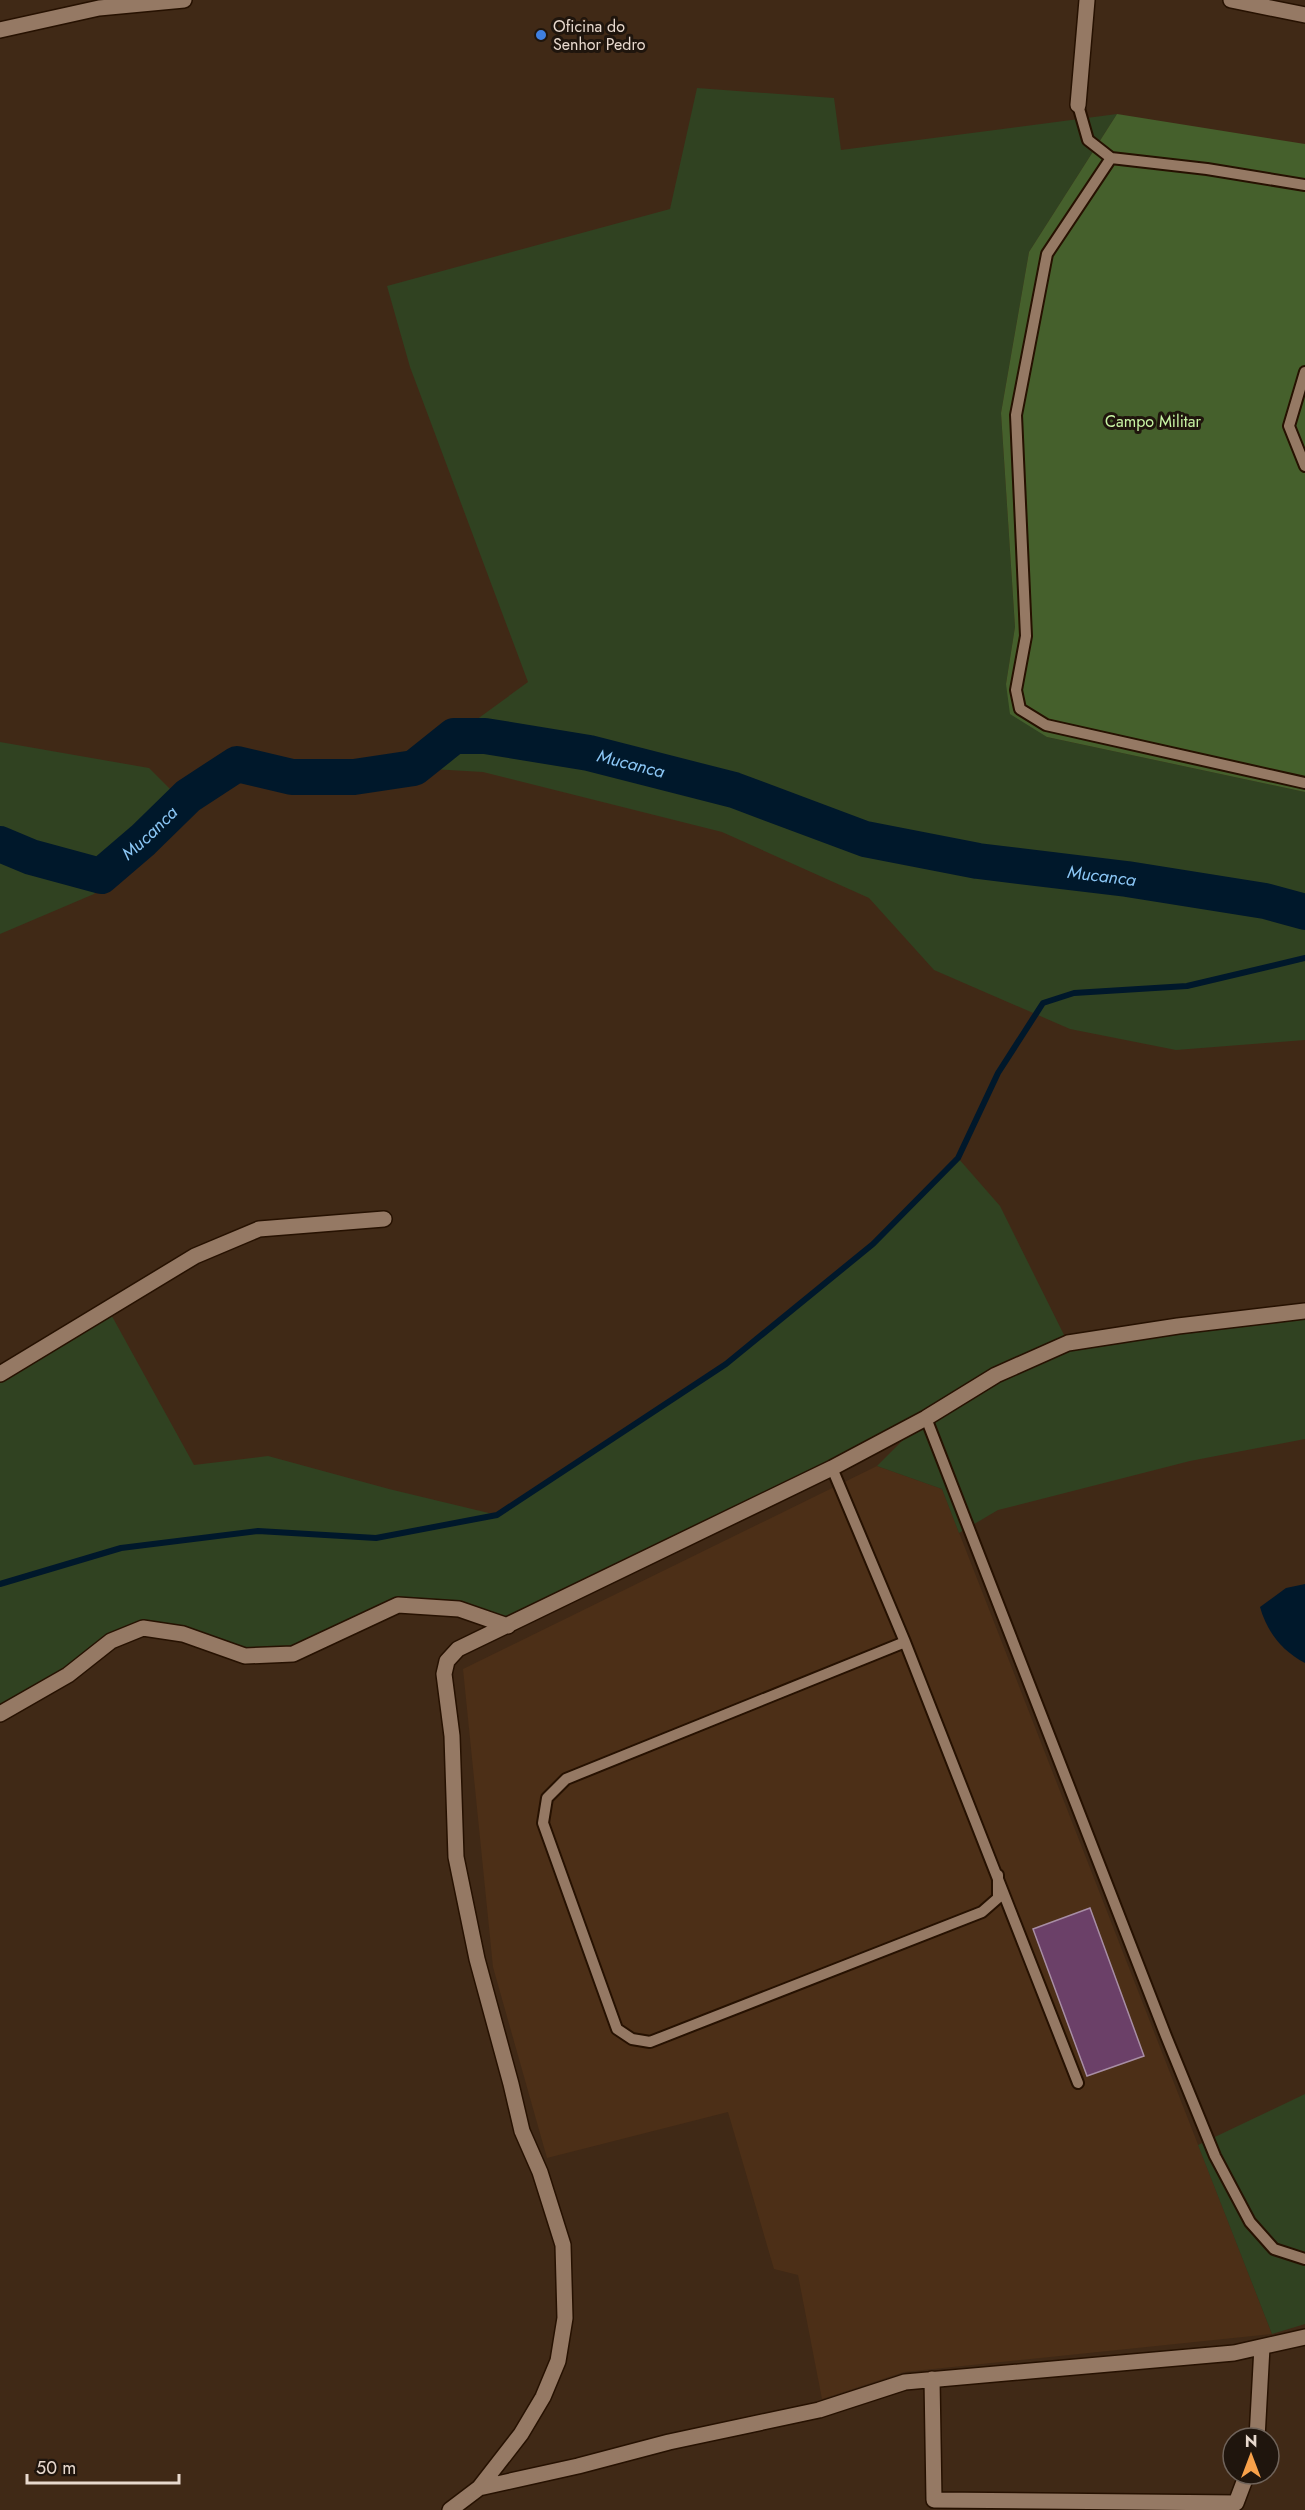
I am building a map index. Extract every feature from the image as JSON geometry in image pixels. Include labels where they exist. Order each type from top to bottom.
[{"type":"street","points":[[0,30],[99,8],[184,0]]},
{"type":"street","points":[[1078,105],[1087,0]]},
{"type":"street","points":[[1232,0],[1305,15]]},
{"type":"street","points":[[0,1374],[195,1256],[259,1229],[384,1219]]},
{"type":"street","points":[[450,2510],[479,2488],[521,2433],[543,2397],[558,2361],[565,2318],[563,2245],[540,2172],[522,2132],[477,1959],[456,1857],[452,1736],[444,1674],[447,1661],[458,1648],[508,1626],[832,1468],[926,1418],[996,1375],[1068,1343],[1178,1326],[1305,1311]]},
{"type":"street","points":[[0,1714],[68,1675],[111,1641],[143,1628],[183,1634],[245,1656],[293,1654],[398,1605],[459,1609],[508,1626]]},
{"type":"street","points":[[479,2488],[578,2466],[669,2442],[819,2410],[905,2382],[1234,2353],[1305,2337]]},
{"type":"street","points":[[1258,2426],[1262,2347]]},
{"type":"street","points":[[933,2379],[934,2499],[1235,2507],[1243,2486]]},
{"type":"lane","points":[[1078,105],[1088,140],[1111,158],[1207,169],[1305,185]]},
{"type":"lane","points":[[1111,158],[1047,254],[1016,415],[1026,636],[1016,690],[1020,709],[1046,724],[1305,783]]},
{"type":"lane","points":[[1305,372],[1289,426],[1305,466]]},
{"type":"lane","points":[[926,1418],[1215,2156],[1250,2222],[1274,2249],[1305,2259]]},
{"type":"lane","points":[[832,1468],[905,1642],[1078,2083]]},
{"type":"lane","points":[[905,1642],[566,1779],[547,1798],[543,1823],[616,2029],[632,2039],[650,2042],[982,1912],[998,1898],[998,1875]]},
{"type":"shaded area","points":[[877,1466],[942,1489],[1272,2334],[904,2372],[822,2399],[798,2275],[774,2269],[728,2112],[547,2158],[493,1967],[463,1669]]},
{"type":"green space","points":[[697,88],[834,98],[841,150],[1117,114],[1029,252],[1001,413],[1015,627],[1006,684],[1047,737],[1305,792],[1305,1040],[1176,1050],[1070,1029],[934,970],[869,898],[722,832],[483,772],[414,768],[528,682],[410,367],[387,286],[670,209]]},
{"type":"green space","name":"Campo Militar","points":[[1117,114],[1305,144],[1305,792],[1047,737],[1010,714],[1006,684],[1015,627],[1001,413],[1029,252]]},
{"type":"green space","points":[[0,742],[149,768],[182,801],[94,894],[0,934]]},
{"type":"green space","points":[[958,1158],[1000,1206],[1068,1343],[1305,1311],[1305,1439],[1190,1461],[998,1510],[959,1533],[942,1489],[877,1466],[923,1420],[508,1626],[459,1609],[398,1605],[293,1654],[245,1656],[143,1628],[0,1714],[0,1374],[108,1309],[194,1465],[268,1456],[497,1515],[726,1364],[873,1244]]},
{"type":"green space","points":[[1305,2094],[1305,2324],[1272,2334],[1198,2145]]},
{"type":"water","points":[[1305,1584],[1305,1663],[1289,1653],[1276,1640],[1260,1607],[1286,1588]]},
{"type":"building","points":[[1090,1908],[1144,2056],[1087,2076],[1033,1929]]},
{"type":"waterway","name":"Mucanca","points":[[0,844],[31,857],[101,876],[143,840],[188,796],[237,764],[292,777],[354,777],[414,768],[454,736],[485,736],[589,753],[734,790],[865,839],[978,861],[1127,879],[1265,901],[1305,912]]},
{"type":"waterway","points":[[0,1584],[121,1548],[258,1531],[376,1538],[497,1515],[726,1364],[873,1244],[958,1158],[998,1073],[1043,1003],[1074,993],[1187,986],[1305,958]]},
{"type":"place","name":"Oficina do Senhor Pedro","points":[[541,35]]}]
